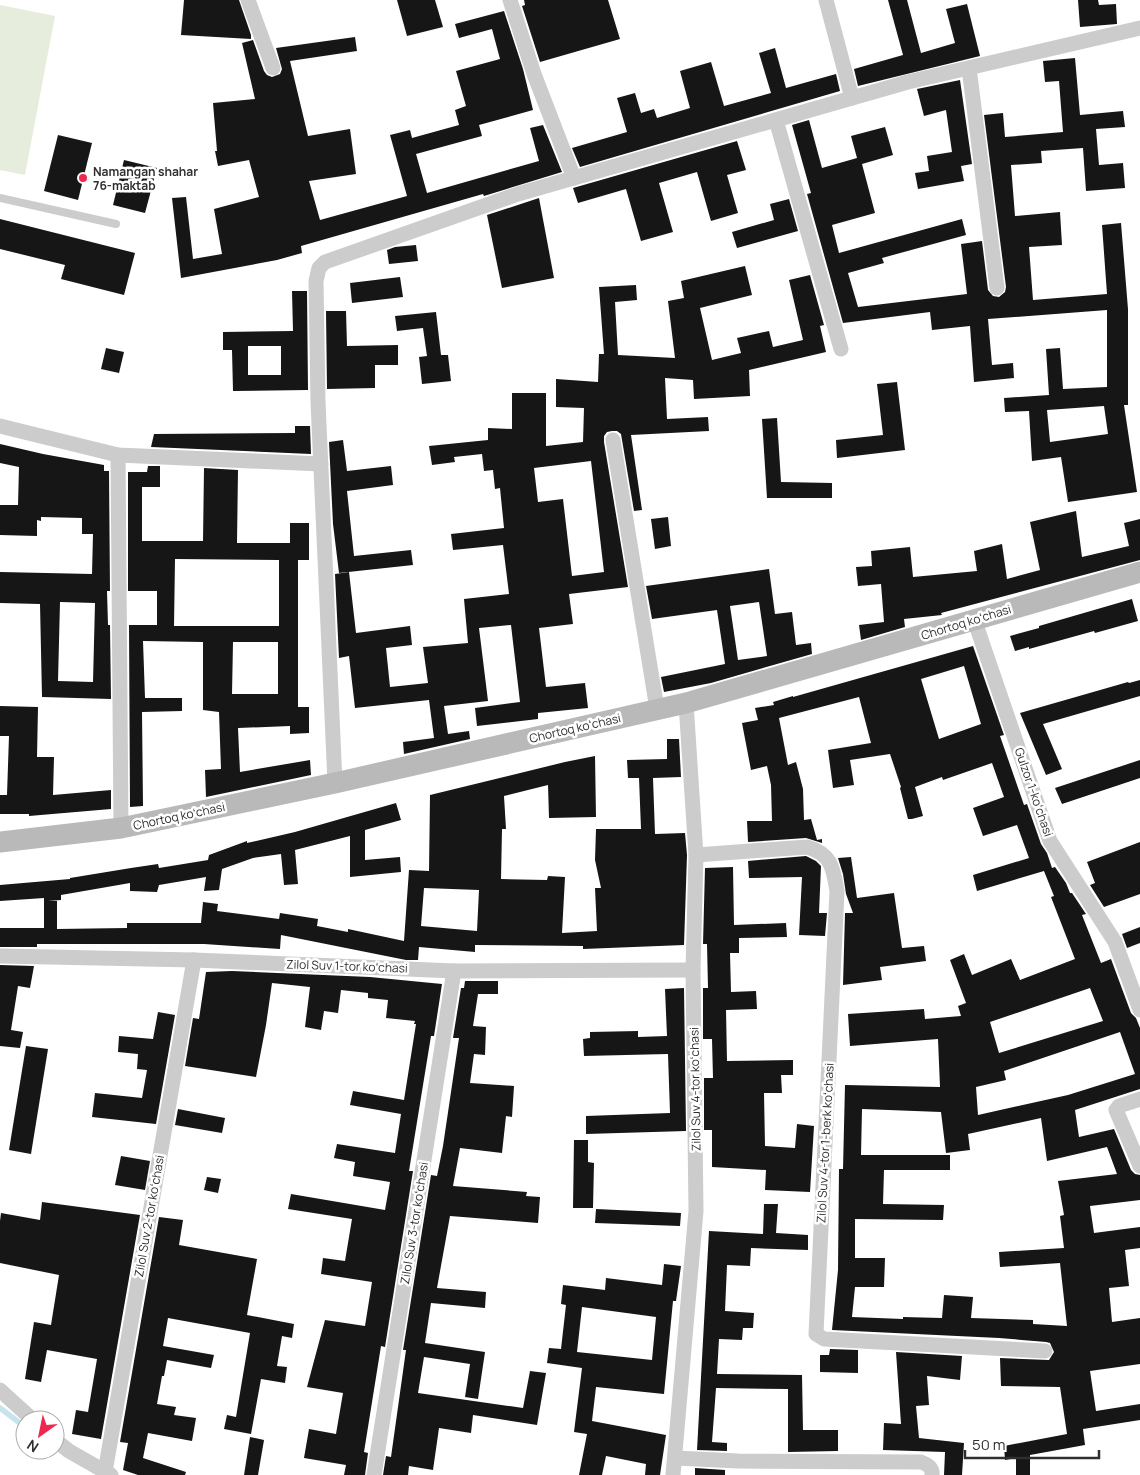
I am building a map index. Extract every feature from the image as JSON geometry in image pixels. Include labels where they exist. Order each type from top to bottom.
[{"type":"main road","name":"Chortoq koʻchasi","points":[[0,842],[121,828],[335,783],[686,703],[1140,572]]},
{"type":"street","points":[[248,0],[273,68]]},
{"type":"street","points":[[510,0],[534,74],[574,178]]},
{"type":"street","points":[[826,0],[852,98]]},
{"type":"street","points":[[335,783],[318,402],[316,281],[320,268],[325,262],[518,194],[852,98],[908,82],[1140,28]]},
{"type":"street","points":[[969,68],[998,288]]},
{"type":"street","points":[[776,120],[841,349]]},
{"type":"street","points":[[0,426],[118,455],[321,464]]},
{"type":"street","points":[[613,440],[657,709]]},
{"type":"street","points":[[118,455],[121,828]]},
{"type":"street","name":"Gulzor 1-koʻchasi","points":[[974,619],[1050,841],[1115,942],[1140,1010]]},
{"type":"street","name":"Zilol Suv 4-tor koʻchasi","points":[[673,1475],[696,1211],[694,970],[696,855],[686,703]]},
{"type":"street","name":"Zilol Suv 4-tor 1-berk koʻchasi","points":[[696,855],[807,847],[821,853],[833,867],[837,891],[816,1334],[824,1339],[1045,1351]]},
{"type":"street","name":"Zilol Suv 1-tor koʻchasi","points":[[0,956],[194,960],[454,971],[694,970]]},
{"type":"street","name":"Zilol Suv 2-tor koʻchasi","points":[[108,1473],[194,960]]},
{"type":"street","name":"Zilol Suv 3-tor koʻchasi","points":[[374,1475],[454,971]]},
{"type":"street","points":[[1140,1099],[1119,1106],[1116,1110],[1140,1166]]},
{"type":"street","points":[[0,1390],[22,1410]]},
{"type":"street","points":[[65,1448],[108,1473]]},
{"type":"street","points":[[674,1458],[738,1461],[921,1462],[927,1464],[931,1469],[932,1475]]},
{"type":"lane","points":[[0,198],[116,224]]},
{"type":"green space","points":[[0,5],[55,16],[25,175],[0,170]]},
{"type":"building","points":[[184,0],[239,0],[251,39],[181,35]]},
{"type":"building","points":[[397,0],[435,0],[443,27],[407,36]]},
{"type":"building","points":[[524,0],[608,0],[620,39],[540,62],[522,6],[525,5]]},
{"type":"building","points":[[888,0],[907,0],[921,53],[955,43],[946,9],[967,4],[980,56],[858,86],[854,69],[903,55]]},
{"type":"building","points":[[1078,0],[1098,0],[1099,5],[1116,4],[1117,24],[1080,27]]},
{"type":"building","points":[[504,11],[523,69],[533,110],[479,125],[482,136],[416,154],[427,193],[539,161],[530,128],[543,125],[562,172],[484,196],[483,194],[301,246],[302,253],[277,260],[181,278],[172,198],[186,197],[193,259],[222,254],[214,209],[259,197],[249,160],[218,166],[215,151],[217,151],[213,103],[255,99],[242,43],[253,40],[264,71],[272,77],[280,74],[282,69],[276,48],[355,37],[357,51],[290,61],[308,136],[350,129],[356,174],[309,181],[320,220],[407,196],[390,135],[410,130],[412,138],[459,125],[455,110],[466,106],[456,71],[500,59],[492,29],[459,38],[455,24]]},
{"type":"building","points":[[775,48],[786,88],[836,74],[840,91],[580,167],[572,148],[627,132],[617,98],[635,93],[641,113],[654,109],[657,118],[690,108],[680,71],[711,62],[724,106],[771,93],[759,53]]},
{"type":"building","points":[[1075,58],[1080,115],[1123,111],[1125,127],[1096,129],[1099,165],[1123,163],[1125,188],[1086,191],[1083,148],[1041,151],[1042,163],[1011,165],[1015,216],[1060,212],[1062,245],[1029,247],[1033,300],[1107,294],[1102,225],[1121,223],[1128,309],[1128,405],[1124,405],[1137,492],[1068,502],[1061,457],[1032,461],[1029,411],[1005,412],[1004,398],[1049,395],[1046,349],[1060,348],[1063,389],[1107,387],[1107,310],[988,319],[992,365],[1013,363],[1014,378],[974,382],[970,326],[932,330],[930,312],[843,323],[807,194],[811,193],[792,125],[809,120],[822,168],[857,158],[851,136],[885,127],[893,155],[862,164],[875,213],[832,225],[839,253],[962,219],[966,235],[882,258],[884,263],[848,273],[858,307],[967,294],[961,244],[982,241],[988,290],[993,296],[999,297],[1005,292],[1006,287],[984,115],[1003,113],[1005,137],[1063,132],[1059,81],[1045,82],[1043,61]],"holes":[[[1104,406],[1108,434],[1050,442],[1047,410]]]},
{"type":"building","points":[[960,80],[972,164],[961,166],[964,181],[918,189],[915,173],[929,171],[927,156],[952,152],[946,110],[924,116],[917,89]]},
{"type":"building","points":[[58,135],[92,143],[78,200],[44,191]]},
{"type":"building","points":[[737,141],[746,170],[727,175],[738,213],[711,221],[697,172],[659,183],[673,232],[641,241],[626,189],[578,203],[573,188]]},
{"type":"building","points":[[124,160],[157,168],[145,213],[113,205]]},
{"type":"building","points":[[539,198],[554,278],[502,288],[487,215]]},
{"type":"building","points":[[789,199],[798,231],[737,248],[732,232],[774,220],[770,204]]},
{"type":"building","points":[[0,219],[135,253],[124,295],[61,279],[65,265],[0,249]]},
{"type":"building","points":[[416,245],[418,261],[389,264],[387,250],[395,247]]},
{"type":"building","points":[[745,266],[752,295],[700,308],[712,360],[741,353],[737,338],[769,331],[773,347],[803,340],[789,280],[810,275],[824,325],[820,326],[826,352],[749,370],[750,396],[694,399],[693,380],[665,378],[667,419],[708,417],[709,431],[631,435],[642,510],[634,511],[621,434],[617,431],[612,431],[607,432],[604,436],[628,587],[569,594],[573,624],[539,628],[546,687],[585,683],[588,708],[538,713],[538,719],[477,726],[475,708],[520,702],[511,625],[479,628],[488,701],[444,706],[448,734],[469,731],[470,739],[404,754],[403,742],[434,738],[429,700],[355,708],[349,656],[339,658],[335,574],[349,572],[356,633],[410,626],[412,645],[386,648],[390,687],[428,683],[423,647],[468,643],[464,599],[509,594],[503,545],[453,550],[451,534],[504,528],[500,488],[495,489],[493,470],[484,471],[482,454],[454,457],[455,462],[432,465],[429,446],[488,440],[488,428],[512,429],[512,393],[546,393],[546,446],[583,442],[584,408],[556,407],[556,379],[598,382],[599,354],[604,354],[599,287],[636,285],[637,300],[615,302],[618,355],[675,358],[668,301],[684,298],[681,281]],"holes":[[[591,461],[604,572],[572,576],[563,499],[538,502],[534,468]]]},
{"type":"building","points":[[400,277],[403,297],[352,303],[350,283]]},
{"type":"building","points":[[292,291],[307,291],[308,390],[233,391],[232,350],[223,350],[223,332],[293,331]],"holes":[[[248,346],[281,346],[281,375],[248,375]]]},
{"type":"building","points":[[326,311],[346,311],[347,346],[398,345],[398,365],[375,365],[375,388],[327,389]]},
{"type":"building","points":[[436,312],[441,355],[448,355],[451,381],[422,384],[419,357],[427,356],[423,328],[397,331],[395,316]]},
{"type":"building","points":[[106,348],[124,352],[119,373],[101,369]]},
{"type":"building","points":[[897,382],[905,450],[837,458],[836,440],[883,435],[877,384]]},
{"type":"building","points":[[777,418],[781,482],[832,483],[832,498],[767,498],[762,419]]},
{"type":"building","points":[[295,426],[310,426],[311,454],[151,447],[154,434],[295,433]]},
{"type":"building","points":[[343,440],[347,471],[391,466],[393,485],[347,491],[354,556],[411,550],[413,565],[339,573],[333,524],[329,442]]},
{"type":"building","points":[[0,444],[104,465],[104,471],[109,471],[110,591],[107,591],[108,625],[110,625],[111,699],[42,697],[40,604],[0,603],[0,572],[92,574],[93,534],[82,534],[82,518],[41,517],[41,521],[37,520],[37,536],[0,535],[0,505],[18,505],[19,467],[0,463]],"holes":[[[60,602],[95,603],[93,682],[58,681]]]},
{"type":"building","points":[[148,466],[160,466],[160,487],[142,487],[142,541],[203,541],[204,468],[238,470],[237,543],[290,543],[290,523],[309,523],[309,560],[298,560],[298,707],[309,707],[309,733],[290,734],[290,726],[238,728],[240,772],[310,760],[311,775],[206,797],[205,770],[221,769],[219,712],[203,710],[203,642],[143,641],[145,698],[182,698],[182,711],[142,712],[143,806],[130,807],[129,625],[157,625],[157,591],[128,591],[128,472],[147,472]],"holes":[[[175,559],[279,560],[279,626],[174,626]],[[233,642],[278,642],[278,694],[232,694]]]},
{"type":"building","points":[[1076,511],[1082,557],[1129,546],[1124,523],[1140,519],[1140,560],[941,613],[942,615],[904,619],[905,627],[861,640],[859,625],[884,622],[881,584],[858,586],[856,567],[872,566],[871,551],[910,547],[913,577],[977,571],[974,551],[1002,544],[1007,579],[1040,570],[1030,522]]},
{"type":"building","points":[[668,517],[671,546],[655,549],[651,519]]},
{"type":"building","points":[[769,569],[775,614],[792,612],[796,645],[811,643],[812,654],[711,683],[664,692],[661,677],[725,664],[717,610],[652,619],[646,586]],"holes":[[[759,602],[767,656],[738,660],[730,606]]]},
{"type":"building","points":[[1132,599],[1138,621],[1015,651],[1010,636]]},
{"type":"building","points":[[973,646],[1004,735],[1000,736],[1024,805],[1027,804],[1041,844],[1047,853],[1052,868],[1055,867],[1066,883],[1070,893],[1072,893],[1086,914],[1082,915],[1101,963],[1111,959],[1131,1013],[1136,1018],[1140,1028],[1140,1089],[1075,1110],[1079,1137],[1114,1129],[1131,1170],[1135,1174],[1140,1175],[1140,1200],[1090,1206],[1094,1233],[1140,1227],[1140,1248],[1125,1250],[1129,1286],[1109,1288],[1112,1322],[1140,1318],[1140,1364],[1090,1371],[1096,1411],[1140,1404],[1140,1420],[1083,1429],[1085,1445],[1030,1455],[1030,1475],[1016,1475],[1016,1458],[1005,1460],[1004,1446],[1067,1434],[1060,1387],[1001,1386],[1000,1358],[1049,1360],[1054,1352],[1050,1343],[999,1338],[832,1330],[838,1270],[839,1169],[843,1169],[845,1085],[940,1087],[938,1039],[850,1046],[848,1014],[924,1009],[925,1019],[961,1016],[958,1006],[966,1003],[950,960],[964,954],[972,975],[1011,959],[1020,980],[1075,959],[1051,897],[1054,896],[1044,871],[977,891],[973,875],[1029,858],[1017,825],[983,836],[973,808],[1004,797],[992,763],[943,780],[942,777],[915,787],[923,816],[912,819],[908,819],[901,787],[890,754],[850,760],[854,785],[833,788],[828,750],[871,743],[859,697],[779,718],[788,765],[796,762],[803,789],[804,820],[811,819],[817,840],[822,839],[822,843],[806,838],[748,842],[747,821],[772,821],[771,785],[767,766],[751,770],[742,723],[758,720],[755,708],[774,705],[773,702]],"holes":[[[964,666],[981,724],[939,739],[921,679]],[[1090,988],[1103,1021],[999,1053],[990,1022]],[[1120,1032],[1135,1074],[1068,1095],[978,1115],[976,1087],[1006,1080],[1004,1071]],[[862,1109],[941,1112],[946,1153],[970,1150],[968,1134],[1041,1118],[1047,1161],[1107,1147],[1117,1174],[1058,1181],[1064,1215],[1060,1216],[1064,1248],[999,1252],[1000,1267],[1060,1263],[1067,1326],[1033,1324],[1033,1320],[971,1318],[973,1297],[944,1295],[942,1318],[852,1317],[855,1287],[884,1287],[885,1258],[855,1258],[855,1219],[943,1220],[944,1205],[883,1204],[884,1170],[950,1170],[950,1155],[861,1155]]]},
{"type":"building","points":[[1140,680],[1140,696],[1043,724],[1062,769],[1046,775],[1020,713]]},
{"type":"building","points":[[0,706],[38,707],[37,757],[54,757],[53,795],[111,790],[111,809],[29,816],[29,814],[0,814],[0,795],[7,795],[9,736],[0,736]]},
{"type":"building","points":[[667,739],[679,739],[681,777],[653,778],[655,834],[685,833],[687,855],[684,945],[583,949],[583,946],[475,945],[475,952],[419,947],[418,960],[406,960],[281,935],[280,949],[204,944],[37,944],[37,947],[0,947],[0,928],[44,928],[44,898],[0,901],[0,885],[70,879],[158,864],[159,868],[208,860],[209,855],[247,841],[247,843],[295,832],[396,803],[401,820],[365,830],[365,860],[400,857],[401,872],[350,877],[350,836],[295,850],[298,884],[284,885],[281,854],[253,858],[222,869],[219,890],[204,891],[206,877],[159,885],[157,892],[130,891],[130,883],[61,895],[61,900],[48,901],[57,901],[57,929],[127,928],[127,923],[201,923],[203,902],[218,904],[217,911],[279,919],[280,913],[318,919],[317,926],[348,932],[348,929],[404,941],[409,870],[429,871],[430,795],[595,756],[596,817],[549,818],[548,785],[504,796],[506,829],[502,829],[501,879],[547,880],[548,876],[565,877],[562,933],[597,931],[595,888],[601,888],[595,860],[596,829],[641,829],[639,778],[628,778],[627,760],[667,759]],"holes":[[[424,888],[479,890],[477,931],[421,926]]]},
{"type":"building","points":[[1140,760],[1140,778],[1062,804],[1055,788]]},
{"type":"building","points":[[1140,842],[1140,894],[1104,907],[1090,885],[1095,883],[1087,862]]},
{"type":"building","points":[[806,856],[821,866],[819,913],[827,913],[825,936],[799,935],[802,877],[749,878],[748,861]]},
{"type":"building","points":[[851,857],[857,898],[894,893],[902,948],[924,946],[926,961],[880,967],[882,980],[843,985],[845,913],[853,913],[846,894],[838,858]]},
{"type":"building","points":[[733,867],[734,925],[786,923],[787,937],[739,938],[739,953],[730,953],[731,992],[756,991],[757,1009],[726,1010],[727,1061],[793,1060],[793,1075],[781,1075],[782,1093],[764,1093],[765,1146],[795,1148],[797,1124],[814,1126],[810,1192],[765,1190],[766,1170],[712,1167],[712,1130],[704,1130],[704,1078],[713,1078],[712,1039],[703,1039],[703,988],[708,988],[707,944],[703,944],[705,868]]},
{"type":"building","points":[[1140,927],[1140,943],[1127,948],[1122,934]]},
{"type":"building","points":[[0,965],[34,966],[30,988],[18,986],[11,1030],[23,1032],[20,1048],[0,1046]]},
{"type":"building","points":[[232,971],[370,977],[442,984],[434,1036],[431,1036],[409,1171],[413,1171],[385,1347],[381,1346],[364,1452],[368,1453],[365,1475],[344,1475],[346,1465],[304,1458],[309,1429],[336,1434],[343,1393],[307,1387],[325,1320],[365,1326],[372,1282],[321,1274],[323,1258],[345,1261],[352,1219],[288,1209],[291,1194],[385,1210],[390,1182],[353,1176],[355,1162],[334,1158],[337,1144],[395,1153],[401,1114],[350,1105],[353,1091],[404,1100],[416,1024],[414,1024],[415,1021],[386,1018],[388,1000],[368,998],[368,993],[341,990],[338,1013],[324,1011],[321,1030],[305,1027],[310,987],[272,983],[256,1077],[185,1066],[193,1018],[199,1019],[206,972]]},
{"type":"building","points":[[465,981],[498,981],[498,994],[478,994],[473,1026],[486,1027],[485,1055],[474,1054],[470,1083],[514,1086],[512,1117],[506,1116],[502,1153],[460,1148],[453,1186],[527,1192],[526,1196],[540,1197],[538,1223],[450,1216],[437,1288],[486,1292],[485,1308],[431,1303],[425,1343],[485,1352],[478,1399],[465,1397],[470,1364],[424,1357],[418,1393],[523,1408],[530,1371],[546,1373],[537,1425],[473,1415],[471,1433],[439,1428],[433,1470],[409,1466],[408,1475],[383,1475],[386,1456],[391,1457],[406,1350],[403,1350],[431,1175],[437,1176],[443,1146],[459,1038],[453,1038],[461,988],[464,988]]},
{"type":"building","points":[[684,988],[686,1131],[586,1134],[586,1116],[670,1113],[668,1054],[584,1056],[583,1039],[590,1038],[590,1032],[638,1031],[638,1037],[667,1036],[665,989]]},
{"type":"building","points":[[158,1012],[175,1015],[156,1124],[92,1117],[95,1093],[142,1098],[147,1070],[137,1069],[138,1054],[118,1052],[119,1036],[153,1039]]},
{"type":"building","points":[[26,1046],[48,1049],[31,1154],[9,1150]]},
{"type":"building","points":[[178,1109],[225,1118],[222,1133],[175,1125]]},
{"type":"building","points":[[574,1140],[588,1140],[588,1162],[594,1163],[593,1208],[573,1208]]},
{"type":"building","points":[[121,1156],[150,1161],[145,1190],[115,1185]]},
{"type":"building","points":[[207,1177],[221,1179],[218,1193],[204,1190]]},
{"type":"building","points":[[42,1202],[140,1215],[101,1439],[72,1434],[76,1410],[88,1412],[97,1359],[47,1350],[41,1382],[25,1379],[34,1322],[51,1325],[59,1275],[0,1263],[0,1221],[1,1213],[40,1220]]},
{"type":"building","points":[[764,1204],[778,1204],[776,1233],[808,1235],[808,1250],[751,1248],[750,1266],[727,1265],[725,1311],[754,1313],[753,1328],[743,1328],[742,1340],[719,1339],[717,1374],[802,1375],[803,1430],[838,1430],[838,1451],[788,1452],[788,1389],[716,1388],[712,1442],[727,1443],[727,1451],[697,1450],[709,1231],[763,1234]]},
{"type":"building","points":[[596,1209],[681,1213],[680,1226],[595,1223]]},
{"type":"building","points":[[159,1217],[183,1220],[179,1245],[257,1259],[247,1315],[294,1324],[292,1338],[282,1336],[277,1366],[287,1367],[285,1383],[261,1379],[251,1434],[224,1429],[227,1415],[236,1417],[250,1333],[168,1318],[163,1346],[214,1355],[211,1368],[167,1360],[164,1376],[162,1376],[157,1404],[176,1407],[174,1415],[196,1418],[192,1441],[148,1433],[143,1458],[186,1472],[185,1475],[138,1475],[123,1470],[128,1443],[120,1442]]},
{"type":"building","points":[[664,1264],[681,1266],[676,1301],[673,1301],[664,1394],[596,1387],[592,1421],[666,1435],[660,1475],[645,1475],[646,1464],[606,1456],[602,1475],[579,1475],[587,1434],[574,1432],[582,1368],[547,1363],[549,1348],[561,1349],[566,1305],[561,1304],[563,1285],[605,1290],[606,1278],[662,1285]],"holes":[[[582,1307],[656,1317],[652,1360],[577,1352]]]},
{"type":"building","points":[[830,1349],[858,1350],[858,1373],[820,1372],[820,1355],[829,1355]]},
{"type":"building","points":[[896,1352],[962,1356],[960,1380],[927,1376],[929,1405],[916,1406],[919,1438],[964,1443],[962,1475],[944,1475],[945,1452],[883,1450],[884,1423],[901,1424]]},
{"type":"building","points":[[250,1437],[264,1440],[258,1475],[244,1475]]},
{"type":"building","points":[[695,1468],[725,1470],[725,1475],[695,1475]]},
{"type":"waterway","points":[[0,1408],[15,1419]]},
{"type":"place","name":"Namangan shahar 76-maktab","points":[[83,178]]}]
